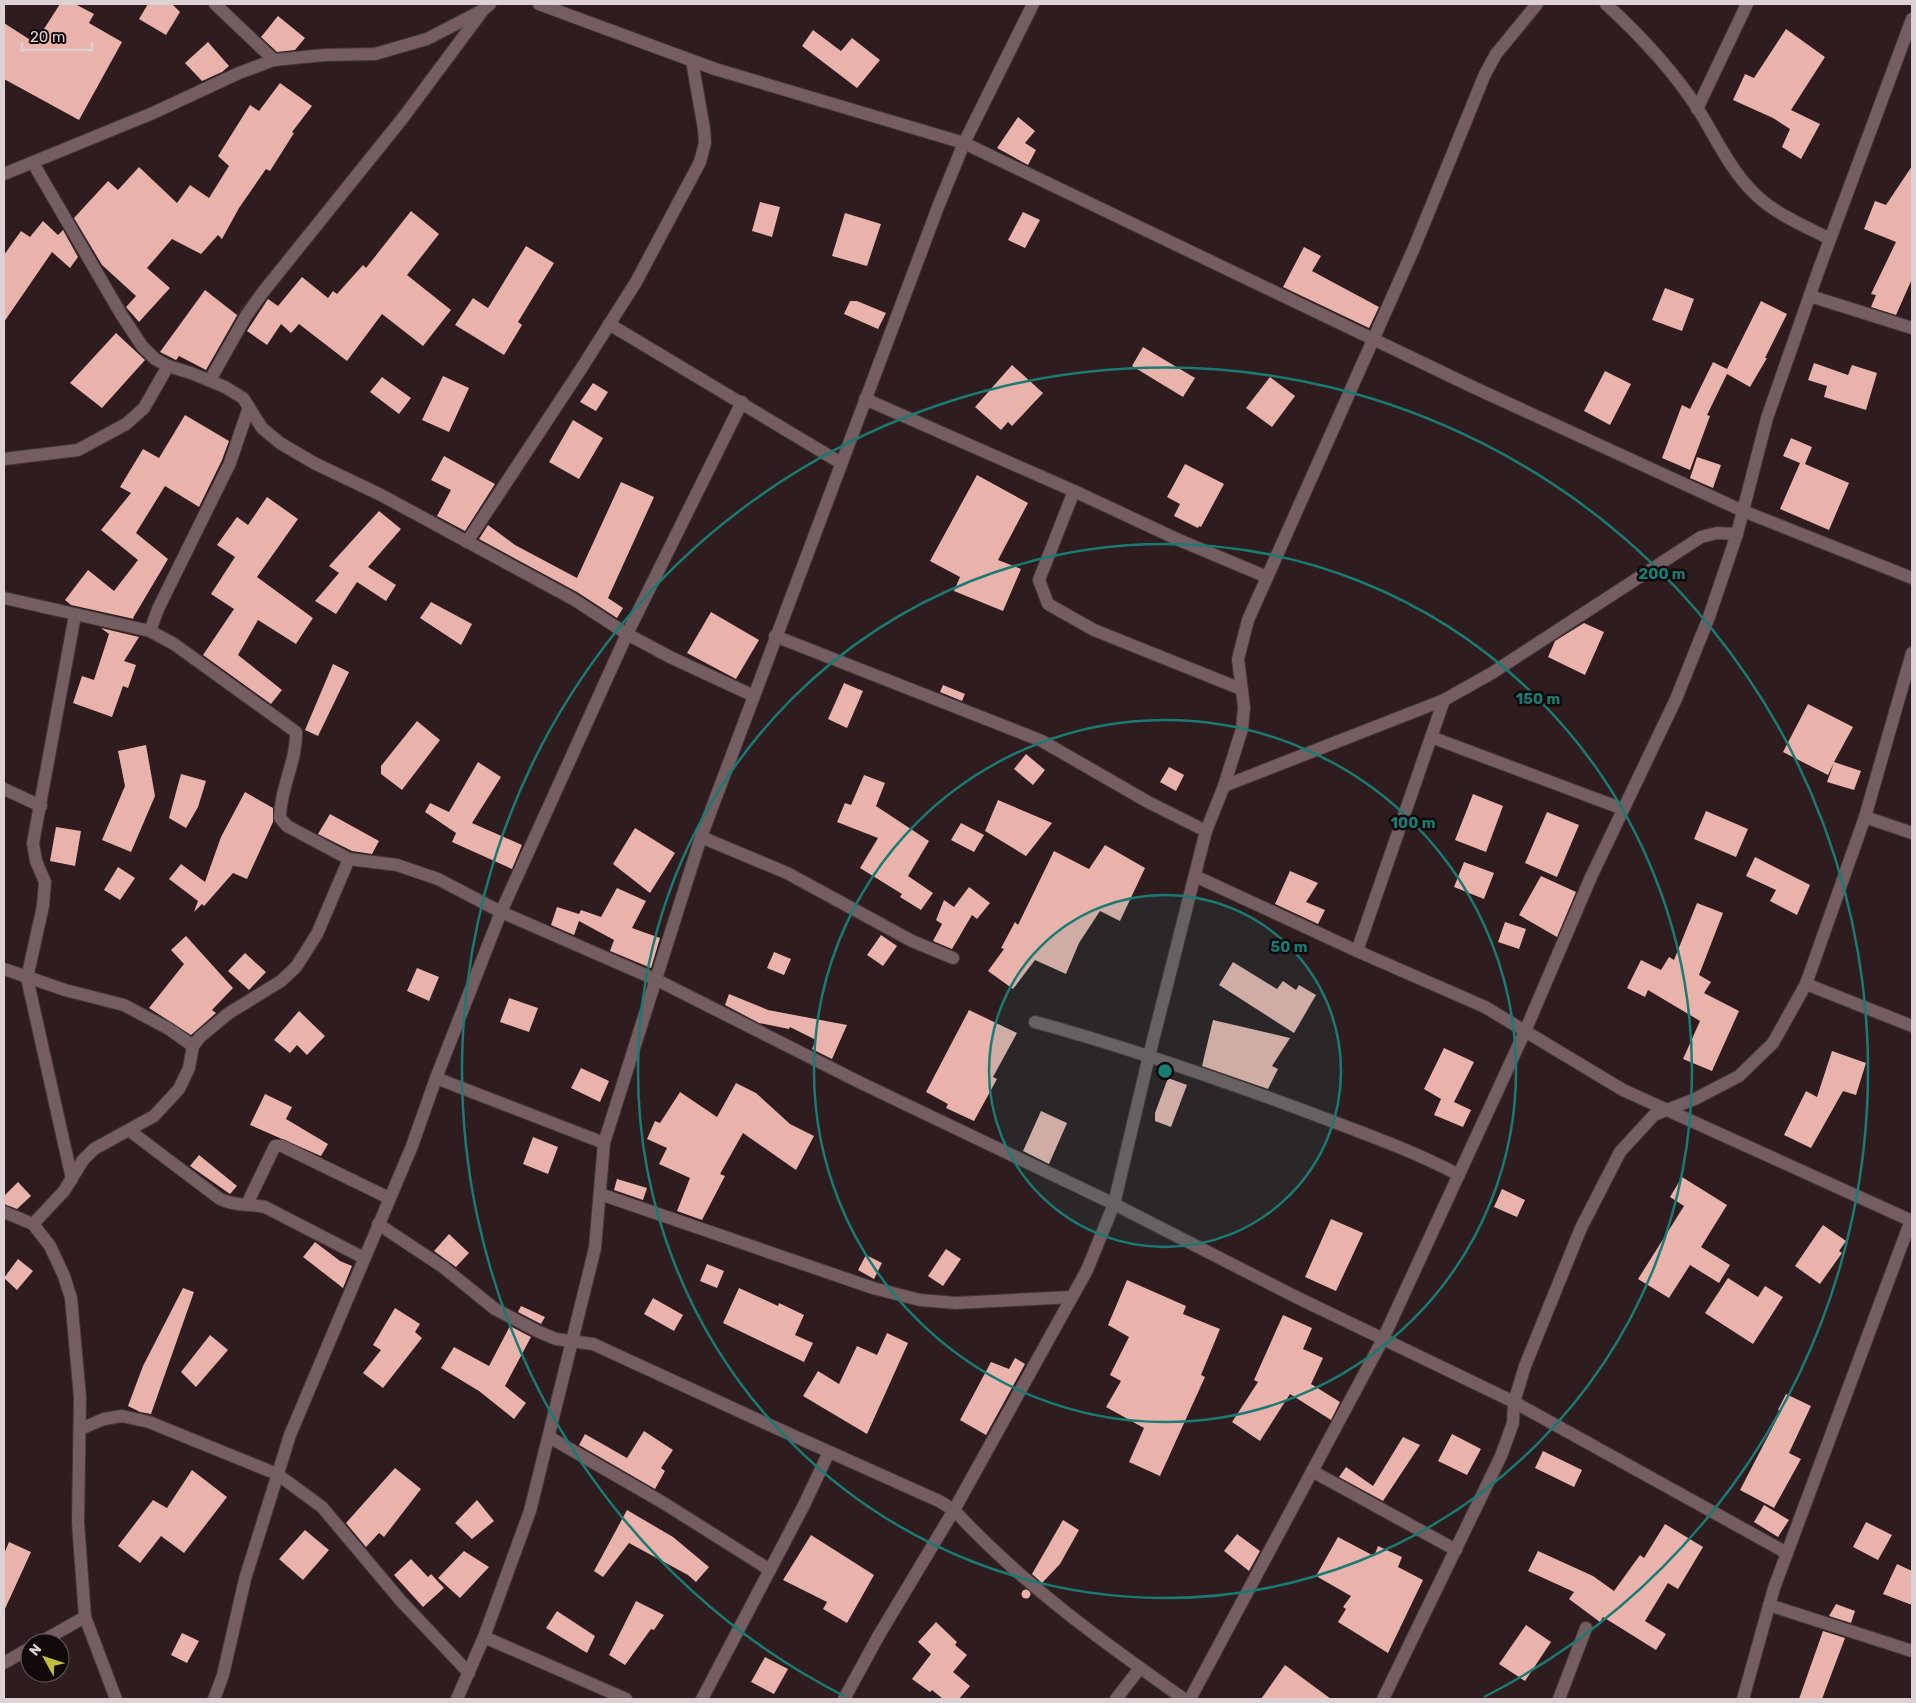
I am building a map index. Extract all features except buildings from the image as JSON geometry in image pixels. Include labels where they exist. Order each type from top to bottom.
[{"type":"street","points":[[214,4],[274,60]]},
{"type":"street","points":[[539,4],[692,61],[964,143],[1475,388],[1743,511],[1912,578]]},
{"type":"street","points":[[457,1699],[484,1638],[530,1511],[574,1340],[595,1248],[604,1143],[701,837],[775,636],[964,143],[1033,4]]},
{"type":"street","points":[[844,1699],[879,1635],[954,1510],[1087,1270],[1114,1204],[1206,831],[1224,786],[1242,729],[1244,707],[1238,659],[1248,620],[1414,248],[1485,74],[1496,54],[1538,4]]},
{"type":"street","points":[[1606,4],[1664,61],[1698,109],[1732,167],[1756,195],[1789,218],[1830,239]]},
{"type":"street","points":[[1698,109],[1747,4]]},
{"type":"street","points":[[4,174],[153,113],[239,73],[274,60],[324,55],[375,54],[428,38],[486,7]]},
{"type":"street","points":[[210,380],[246,316],[263,292],[402,119],[486,7]]},
{"type":"street","points":[[1190,1699],[1384,1339],[1526,1029],[1622,809],[1676,699],[1709,617],[1737,534],[1767,418],[1830,239],[1912,19]]},
{"type":"street","points":[[467,542],[636,282],[700,162],[705,143],[704,129],[692,61]]},
{"type":"street","points":[[33,163],[142,346],[154,359],[168,366],[210,380],[242,398],[262,428],[280,443],[314,463],[573,599],[627,634],[716,680],[754,696]]},
{"type":"street","points":[[1810,296],[1912,328]]},
{"type":"street","points":[[609,324],[841,462]]},
{"type":"street","points":[[4,458],[78,450],[126,424],[144,408],[168,366]]},
{"type":"street","points":[[865,399],[1074,491],[1179,540],[1267,577]]},
{"type":"street","points":[[214,1699],[223,1675],[245,1579],[290,1434],[412,1146],[436,1078],[501,912],[627,634],[742,402]]},
{"type":"street","points":[[150,631],[158,609],[230,463],[249,407]]},
{"type":"street","points":[[1074,491],[1038,580],[1048,604],[1094,630],[1241,689]]},
{"type":"street","points":[[1224,786],[1444,700],[1492,673],[1701,537],[1717,534],[1737,534]]},
{"type":"street","points":[[4,598],[150,631],[174,644],[296,732],[296,744],[280,805],[280,818],[287,826],[349,859],[397,865],[438,880],[501,912],[657,980],[859,1082],[1114,1204],[1514,1402],[1787,1553]]},
{"type":"street","points":[[72,1178],[27,978],[43,906],[45,882],[36,861],[33,843],[75,615]]},
{"type":"street","points":[[775,636],[1042,741],[1148,802],[1206,831]]},
{"type":"street","points":[[1383,1699],[1501,1456],[1514,1422],[1514,1402],[1525,1366],[1581,1228],[1620,1152],[1654,1115],[1695,1099],[1738,1076],[1773,1043],[1806,984],[1865,817],[1912,653]]},
{"type":"street","points":[[1357,951],[1444,700]]},
{"type":"street","points":[[1431,737],[1622,809]]},
{"type":"street","points":[[4,790],[41,806]]},
{"type":"street","points":[[1865,817],[1912,833]]},
{"type":"street","points":[[701,837],[787,873],[912,941],[953,958]]},
{"type":"street","points":[[33,1224],[64,1191],[83,1160],[94,1149],[130,1131],[154,1116],[179,1089],[189,1068],[193,1046],[215,1023],[281,980],[296,967],[317,934],[349,859]]},
{"type":"street","points":[[1195,876],[1357,951],[1485,1007],[1526,1029],[1574,1062],[1623,1090],[1912,1220],[1787,1553],[1769,1605],[1743,1699]]},
{"type":"street","points":[[4,969],[27,978],[124,1005],[169,1029],[193,1046]]},
{"type":"street","points":[[1806,984],[1912,1026]]},
{"type":"street","points":[[1035,1022],[1149,1056],[1239,1086],[1416,1154],[1459,1175]]},
{"type":"street","points":[[436,1078],[604,1143]]},
{"type":"street","points":[[130,1131],[220,1199],[231,1204],[265,1207],[364,1258]]},
{"type":"street","points":[[247,1204],[275,1146],[282,1146],[389,1198]]},
{"type":"street","points":[[600,1194],[873,1288],[920,1300],[956,1303],[1071,1297]]},
{"type":"street","points":[[4,1212],[33,1224],[50,1246],[64,1276],[70,1298],[80,1429],[77,1485],[85,1617],[116,1699]]},
{"type":"street","points":[[378,1224],[443,1266],[495,1309],[556,1339],[593,1344],[939,1500],[954,1510],[1038,1591],[1184,1699]]},
{"type":"street","points":[[80,1429],[104,1419],[122,1416],[149,1422],[277,1474],[322,1507],[401,1602],[468,1673]]},
{"type":"street","points":[[549,1437],[669,1507],[770,1570]]},
{"type":"street","points":[[702,1699],[829,1452]]},
{"type":"street","points":[[1312,1471],[1456,1550]]},
{"type":"street","points":[[1769,1605],[1912,1651]]},
{"type":"street","points":[[57,1633],[85,1617]]},
{"type":"street","points":[[1559,1699],[1586,1628]]},
{"type":"street","points":[[484,1638],[626,1699]]},
{"type":"street","points":[[4,1663],[20,1654]]},
{"type":"street","points":[[1116,1699],[1140,1668]]}]
